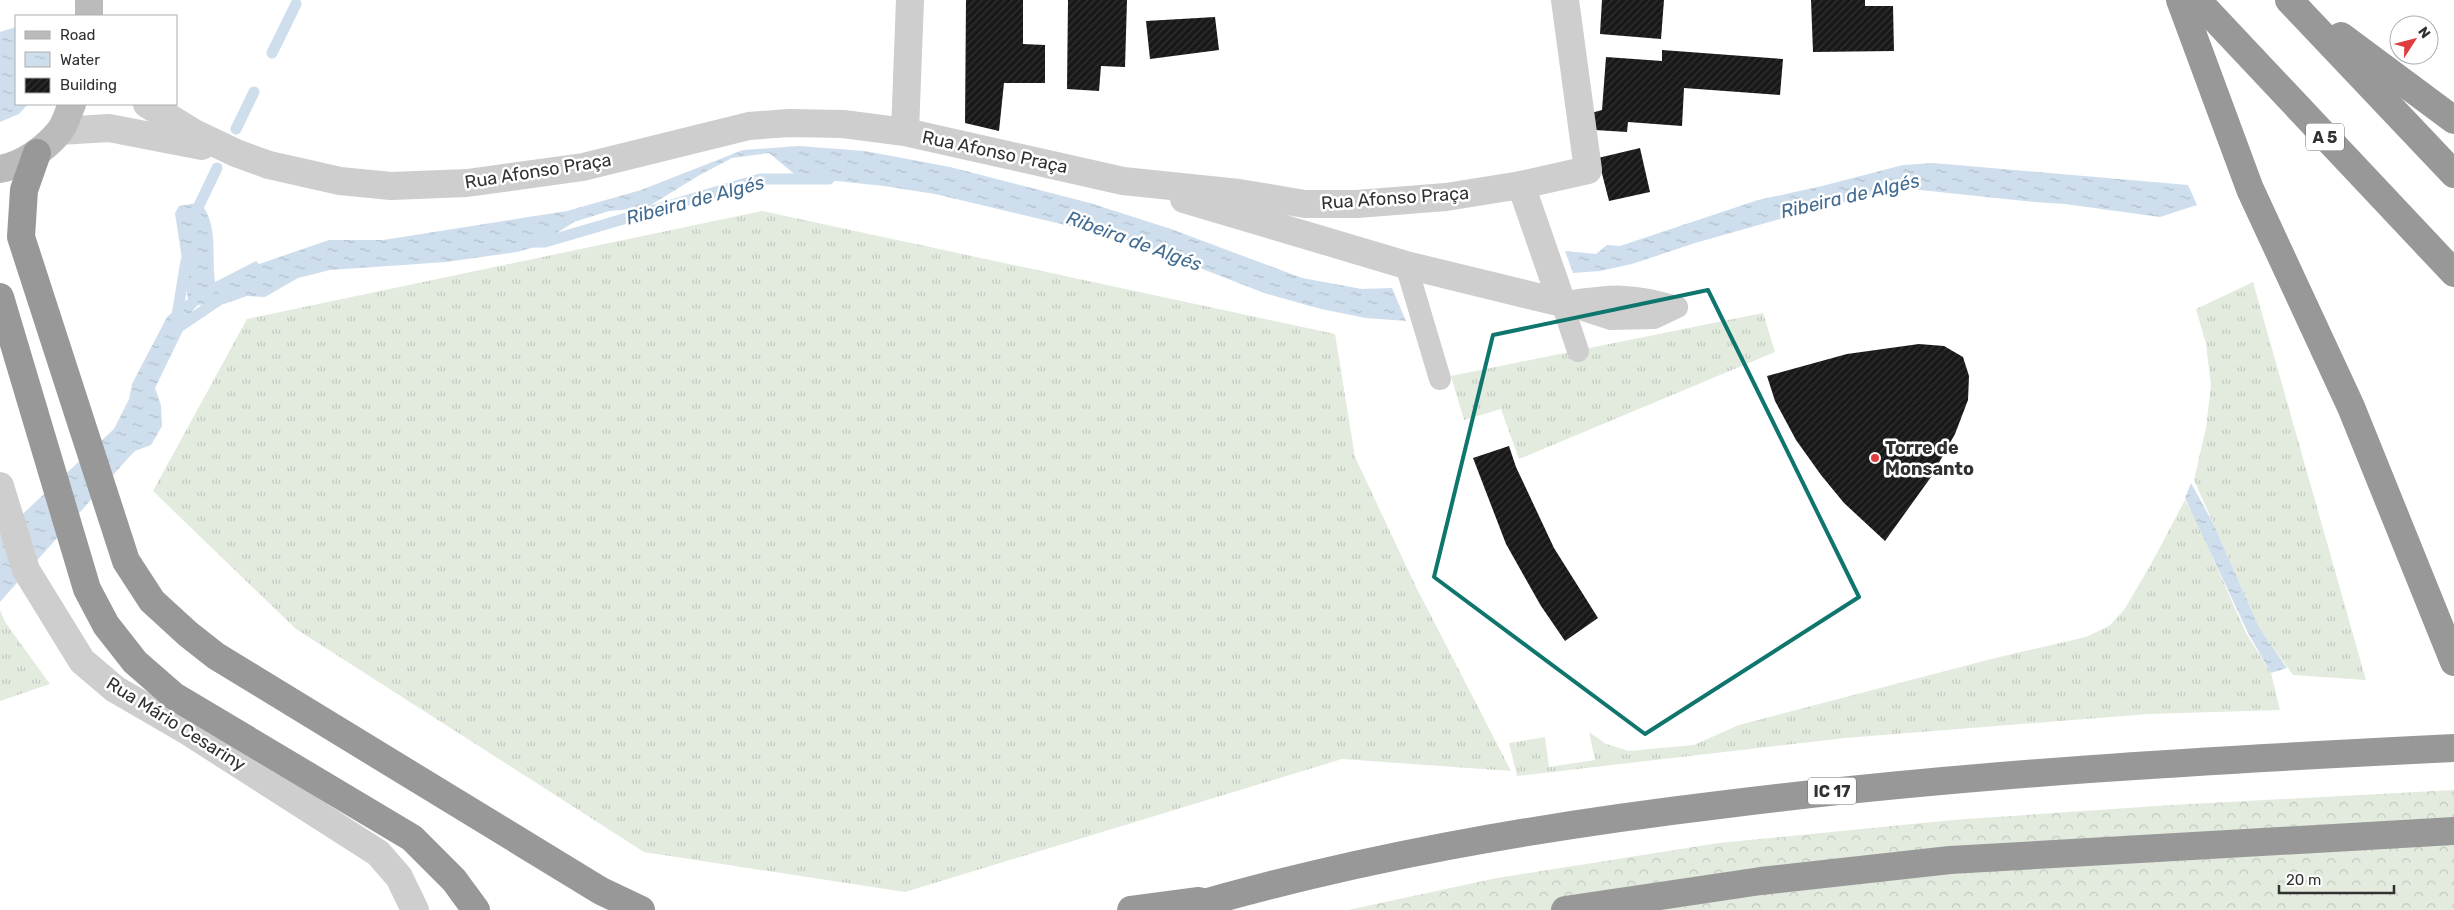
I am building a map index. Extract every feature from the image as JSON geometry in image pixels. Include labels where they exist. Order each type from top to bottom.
[{"type":"highway","points":[[2180,0],[2250,189],[2351,407],[2454,662]]},
{"type":"highway","name":"A 5","points":[[2197,0],[2454,273]]},
{"type":"highway","points":[[2291,0],[2454,120]]},
{"type":"highway","points":[[2291,0],[2454,174]]},
{"type":"highway","points":[[37,153],[24,190],[21,237],[126,561],[152,601],[188,634],[216,656],[601,892],[641,910]]},
{"type":"highway","points":[[0,297],[87,588],[106,625],[135,662],[174,696],[412,838],[454,880],[476,910]]},
{"type":"highway","name":"IC 17","points":[[1180,910],[1340,868],[1490,837],[1596,820],[1760,799],[1862,788],[2074,770],[2454,748]]},
{"type":"highway","points":[[1565,910],[1761,881],[1950,860],[2454,831]]},
{"type":"highway","points":[[1130,910],[1218,899]]},
{"type":"highway","points":[[1601,904],[1634,910]]},
{"type":"street","points":[[89,0],[89,15]]},
{"type":"street","points":[[905,132],[910,0]]},
{"type":"street","name":"Rua Afonso Praça","points":[[60,131],[109,128],[236,154],[268,165],[340,181],[391,186],[467,183],[583,167],[749,126],[789,122],[834,124],[905,132],[1123,180],[1239,193],[1305,204],[1357,204],[1446,197],[1521,185],[1588,170],[1565,0]]},
{"type":"street","points":[[0,169],[12,167],[37,153],[60,131],[72,105]]},
{"type":"street","name":"Rua Afonso Praça","points":[[149,105],[194,133],[236,154]]},
{"type":"street","points":[[1123,180],[1406,265],[1562,303]]},
{"type":"street","points":[[1521,185],[1562,303]]},
{"type":"street","name":"Rua Mário Cesariny","points":[[0,486],[26,570],[82,661],[115,689],[189,732],[378,852],[400,877],[415,910]]},
{"type":"lane","points":[[1406,265],[1440,379]]},
{"type":"lane","points":[[1578,351],[1562,303],[1610,295],[1644,297],[1677,306]]},
{"type":"highlighted area","points":[[1708,290],[1859,597],[1645,734],[1434,577],[1493,335]]},
{"type":"green space","points":[[762,211],[1335,334],[1355,457],[1415,585],[1511,771],[1342,759],[905,892],[644,852],[296,629],[153,491],[247,319]]},
{"type":"green space","points":[[2253,282],[2366,680],[2293,675],[2259,627],[2194,480],[2206,428],[2211,385],[2206,344],[2196,309]]},
{"type":"green space","points":[[1763,313],[1775,352],[1519,459],[1501,409],[1464,420],[1451,376]]},
{"type":"green space","points":[[2185,500],[2195,518],[2246,633],[2271,673],[2280,710],[2148,714],[1845,738],[1517,776],[1509,743],[1545,737],[1549,767],[1595,760],[1589,732],[1606,744],[1629,751],[1694,745],[1739,725],[1995,658],[2086,637],[2109,626],[2124,610]]},
{"type":"green space","points":[[0,610],[5,622],[50,684],[0,701]]},
{"type":"green space","points":[[2454,790],[2454,910],[1348,910],[1497,878],[1719,843],[1953,820],[2172,805]]},
{"type":"water","points":[[15,27],[15,105],[27,105],[19,114],[0,122],[0,32]]},
{"type":"water","points":[[799,146],[865,151],[950,167],[1090,203],[1171,229],[1302,278],[1362,289],[1392,288],[1406,321],[1366,318],[1321,309],[1264,293],[1128,240],[935,194],[884,186],[798,177],[769,153],[732,158],[698,176],[646,208],[609,211],[574,222],[535,247],[517,252],[446,262],[330,270],[298,278],[265,297],[247,296],[224,304],[198,305],[193,310],[155,388],[161,405],[162,426],[151,445],[135,451],[130,456],[0,602],[0,535],[114,429],[129,399],[132,384],[167,317],[188,299],[175,213],[179,206],[203,202],[201,204],[207,213],[212,231],[215,282],[256,261],[259,264],[329,240],[383,240],[567,211],[641,190],[743,150]]},
{"type":"water","points":[[1934,163],[2188,185],[2197,205],[2160,217],[2065,204],[1911,189],[1837,203],[1695,243],[1632,264],[1600,271],[1573,273],[1565,251],[1596,254],[1607,245],[1620,246],[1758,200],[1903,165]]},
{"type":"water","points":[[2191,483],[2213,523],[2259,627],[2287,668],[2271,673],[2248,633],[2185,498]]},
{"type":"building","points":[[966,0],[1023,0],[1023,44],[1045,45],[1045,83],[1004,83],[999,131],[965,123]]},
{"type":"building","points":[[1068,0],[1127,0],[1125,67],[1101,66],[1099,91],[1067,89]]},
{"type":"building","points":[[1602,0],[1664,0],[1661,39],[1600,34]]},
{"type":"building","points":[[1811,0],[1865,0],[1865,6],[1893,6],[1894,51],[1813,52]]},
{"type":"building","points":[[1215,17],[1219,50],[1150,59],[1146,21]]},
{"type":"building","points":[[1662,50],[1783,59],[1780,95],[1684,88],[1682,126],[1628,122],[1627,132],[1595,130],[1591,113],[1602,110],[1606,57],[1662,61]]},
{"type":"building","points":[[1640,148],[1650,192],[1609,201],[1598,158]]},
{"type":"building","name":"Torre de Monsanto","points":[[1919,344],[1944,346],[1963,357],[1969,376],[1968,400],[1955,434],[1931,477],[1885,541],[1844,503],[1821,475],[1796,440],[1775,401],[1767,376],[1847,354]]},
{"type":"building","points":[[1509,446],[1516,467],[1554,548],[1598,618],[1565,641],[1541,606],[1506,544],[1473,458]]},
{"type":"waterway","points":[[272,53],[296,4]]},
{"type":"waterway","points":[[236,129],[254,92]]},
{"type":"waterway","points":[[195,214],[217,168]]},
{"type":"waterway","name":"Ribeira de Algés","points":[[529,242],[545,242],[760,179],[829,179]]},
{"type":"waterway","points":[[176,322],[186,261]]},
{"type":"waterway","name":"Ribeira de Algés","points":[[176,329],[225,296]]},
{"type":"place","name":"Torre de Monsanto","points":[[1875,458]]}]
